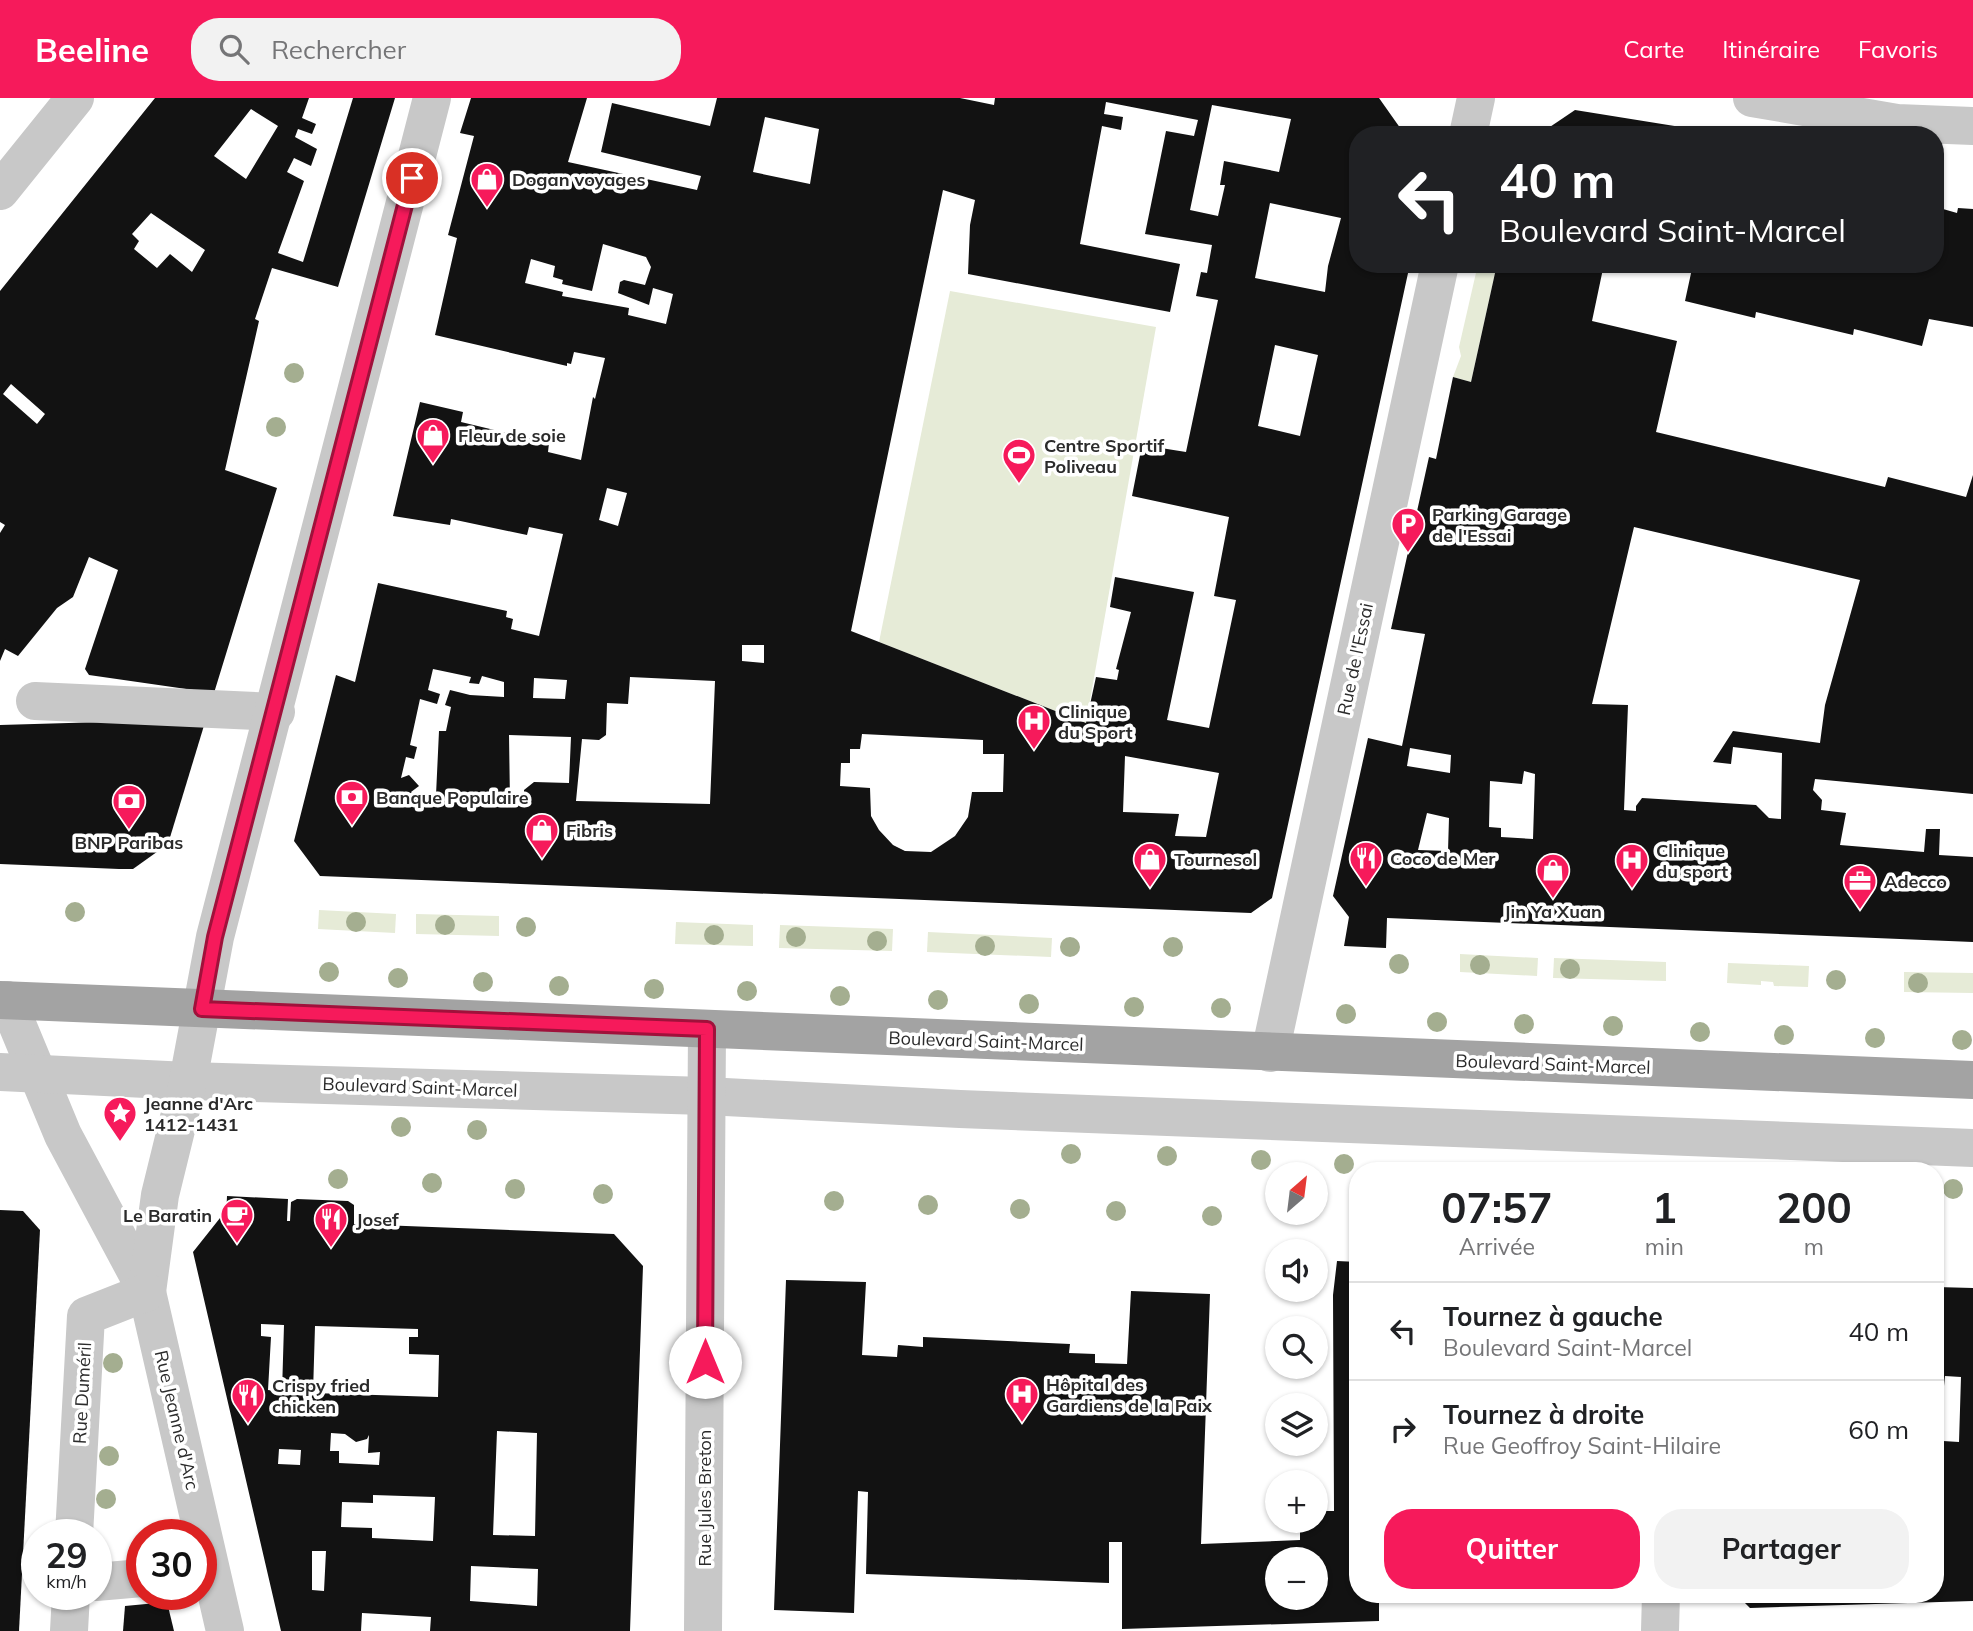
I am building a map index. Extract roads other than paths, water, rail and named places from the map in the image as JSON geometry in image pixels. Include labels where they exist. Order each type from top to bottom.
[{"type":"main road","name":"Boulevard Saint-Marcel","points":[[4,1000],[1973,1080]]},
{"type":"street","points":[[0,191],[75,98]]},
{"type":"street","name":"Rue Jeanne d'Arc","points":[[147,1292],[160,1195],[188,1081],[215,937],[276,712],[432,98]]},
{"type":"street","points":[[1470,126],[1476,98]]},
{"type":"street","points":[[1752,98],[1897,123],[1973,126]]},
{"type":"street","name":"Rue de l'Essai","points":[[1270,1053],[1393,551],[1439,273]]},
{"type":"street","points":[[35,701],[276,712]]},
{"type":"street","name":"Rue Jeanne d'Arc","points":[[4,1000],[18,1072],[91,1191],[147,1292],[196,1519]]},
{"type":"street","name":"Rue Jules Breton","points":[[703,1631],[707,1029]]},
{"type":"street","name":"Boulevard Saint-Marcel","points":[[18,1072],[188,1081],[706,1096],[960,1109],[1973,1148]]},
{"type":"street","name":"Rue Duméril","points":[[75,1519],[86,1316],[147,1292]]},
{"type":"street","points":[[1660,1631],[1661,1603]]},
{"type":"street","name":"Rue Jeanne d'Arc","points":[[217,1605],[225,1631]]},
{"type":"street","points":[[69,1631],[70,1610]]},
{"type":"place","name":"Dogan voyages","points":[[487,209]]},
{"type":"place","name":"Fleur de soie","points":[[433,465]]},
{"type":"place","name":"Centre Sportif Poliveau","points":[[1019,485]]},
{"type":"place","name":"Parking Garage de l'Essai","points":[[1408,554]]},
{"type":"place","name":"Clinique du Sport","points":[[1034,751]]},
{"type":"place","name":"Banque Populaire","points":[[352,827]]},
{"type":"place","name":"BNP Paribas","points":[[129,831]]},
{"type":"place","name":"Fibris","points":[[542,860]]},
{"type":"place","name":"Coco de Mer","points":[[1366,888]]},
{"type":"place","name":"Tournesol","points":[[1150,889]]},
{"type":"place","name":"Clinique du sport","points":[[1632,890]]},
{"type":"place","name":"Jin Ya Xuan","points":[[1553,900]]},
{"type":"place","name":"Adecco","points":[[1860,911]]},
{"type":"place","name":"Jeanne d'Arc 1412-1431","points":[[120,1143]]},
{"type":"place","name":"Le Baratin","points":[[237,1245]]},
{"type":"place","name":"Josef","points":[[331,1249]]},
{"type":"place","name":"Hôpital des Gardiens de la Paix","points":[[1022,1424]]},
{"type":"place","name":"Crispy fried chicken","points":[[248,1425]]}]
